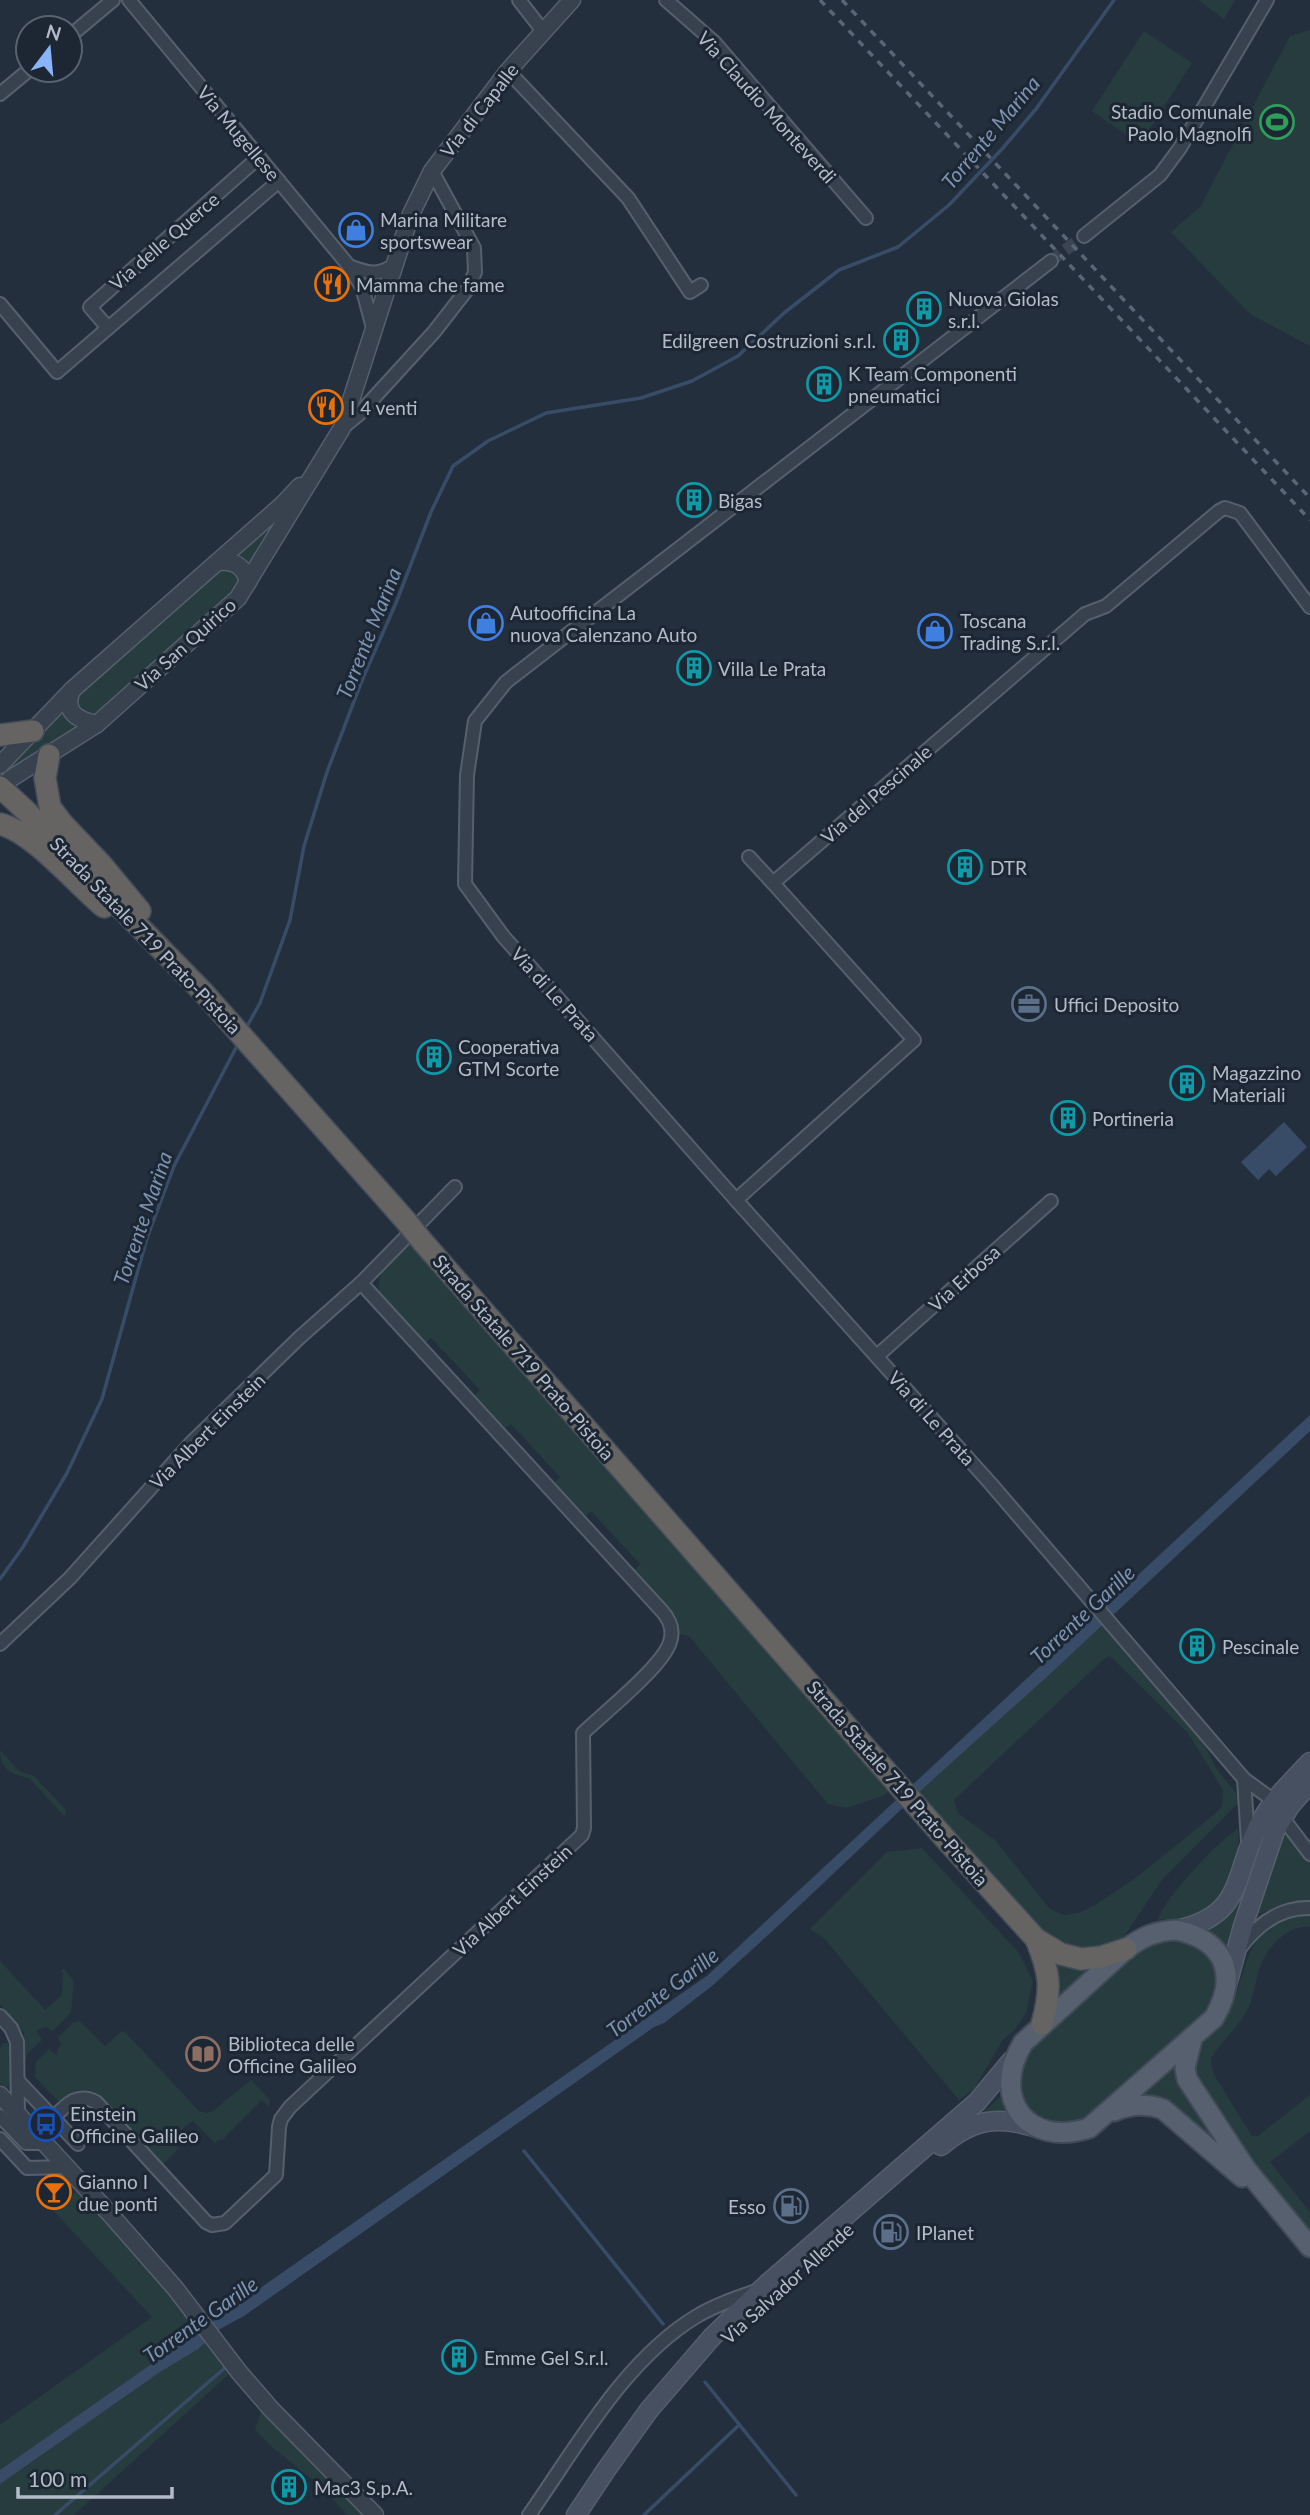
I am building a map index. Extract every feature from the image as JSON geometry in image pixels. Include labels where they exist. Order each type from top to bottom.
[{"type":"highway","points":[[0,734],[33,731]]},
{"type":"highway","points":[[49,755],[45,778],[50,807],[102,864],[201,990]]},
{"type":"highway","name":"Strada Statale 719 Prato-Pistoia","points":[[3,777],[26,811],[201,990],[277,1074],[1036,1939]]},
{"type":"highway","points":[[0,824],[31,839],[78,886],[201,990]]},
{"type":"highway","points":[[1036,1939],[1061,1954],[1081,1959],[1101,1957],[1126,1949]]},
{"type":"highway","points":[[1036,1939],[1048,1967],[1049,1993],[1042,2024]]},
{"type":"main road","points":[[1278,1809],[1310,1762]]},
{"type":"main road","points":[[1278,1809],[1310,1783]]},
{"type":"main road","name":"Via Salvador Allende","points":[[576,2515],[621,2447],[666,2389],[712,2337],[760,2290],[977,2102],[1023,2043],[1042,2024],[1126,1949],[1150,1934],[1204,1922],[1223,1908],[1236,1886],[1260,1822],[1278,1809]]},
{"type":"main road","name":"Via Salvador Allende","points":[[588,2515],[656,2417],[713,2350],[765,2299],[946,2142],[967,2128],[998,2119],[1014,2120],[1053,2133],[1071,2134],[1089,2128],[1214,2018],[1223,2002],[1234,1957],[1270,1846],[1278,1809]]},
{"type":"main road","points":[[1176,1930],[1194,1933],[1208,1941],[1219,1953],[1227,1986]]},
{"type":"main road","points":[[1192,2038],[1185,2068],[1187,2079],[1246,2169],[1310,2247]]},
{"type":"main road","points":[[1012,2060],[1009,2084],[1012,2100],[1019,2112],[1034,2127]]},
{"type":"main road","points":[[1107,2114],[1136,2104],[1163,2109],[1273,2204]]},
{"type":"street","points":[[84,24],[113,0]]},
{"type":"street","name":"Via Mugellese","points":[[129,0],[349,266],[362,287],[374,332]]},
{"type":"street","points":[[519,0],[543,31]]},
{"type":"street","name":"Via di Capalle","points":[[342,428],[359,414],[425,342],[469,287],[475,272],[474,248],[432,171],[508,71],[572,0]]},
{"type":"street","name":"Via Claudio Monteverdi","points":[[666,0],[714,42],[866,218]]},
{"type":"street","points":[[1084,236],[1160,175],[1180,148],[1267,0]]},
{"type":"street","points":[[508,71],[628,198],[690,292],[701,285]]},
{"type":"street","points":[[0,94],[14,82]]},
{"type":"street","name":"Via delle Querce","points":[[108,328],[90,307],[259,157]]},
{"type":"street","name":"Via San Quirico","points":[[3,777],[49,755],[97,724],[238,598],[342,428],[411,214],[432,171]]},
{"type":"street","name":"Via delle Querce","points":[[0,304],[57,372],[279,181]]},
{"type":"street","name":"Via di Le Prata","points":[[1051,261],[506,682],[475,721],[467,775],[465,884],[494,925],[1110,1620],[1244,1779],[1278,1809],[1310,1854]]},
{"type":"street","points":[[369,274],[386,271],[396,264]]},
{"type":"street","name":"Via Mugellese","points":[[349,266],[369,274],[387,290]]},
{"type":"street","points":[[362,287],[377,292],[387,290]]},
{"type":"street","name":"Via San Quirico","points":[[3,777],[33,731],[72,690],[282,505],[316,469]]},
{"type":"street","name":"Via del Pescinale","points":[[773,883],[1085,614],[1106,606],[1219,511],[1228,508],[1240,513],[1310,607]]},
{"type":"street","points":[[218,562],[227,561],[241,568],[246,573],[248,582]]},
{"type":"street","points":[[72,690],[69,705],[71,712],[76,718],[97,724]]},
{"type":"street","points":[[736,1200],[914,1041],[750,857]]},
{"type":"street","name":"Via Albert Einstein","points":[[0,1644],[70,1578],[191,1443],[299,1338],[361,1283],[455,1187]]},
{"type":"street","name":"Via Erbosa","points":[[877,1356],[1051,1201]]},
{"type":"street","name":"Via Albert Einstein","points":[[53,2118],[69,2102],[76,2099],[89,2098],[96,2102],[206,2222],[212,2225],[225,2223],[276,2175],[279,2127],[281,2119],[290,2107],[582,1835],[583,1733],[662,1659],[670,1642],[672,1633],[668,1618],[361,1283]]},
{"type":"street","points":[[1244,1779],[1249,1829],[1248,1853]]},
{"type":"street","points":[[1234,1957],[1253,1931],[1266,1921],[1286,1911],[1309,1907]]},
{"type":"street","points":[[0,2032],[1,2016]]},
{"type":"street","points":[[1,2016],[11,2028],[17,2042],[18,2114]]},
{"type":"street","points":[[18,2081],[78,2144]]},
{"type":"street","points":[[0,2095],[175,2288],[271,2409],[375,2515]]},
{"type":"street","points":[[0,2116],[26,2143],[45,2143]]},
{"type":"street","points":[[0,2139],[27,2168],[67,2167]]},
{"type":"street","name":"Via Salvador Allende","points":[[529,2515],[621,2384],[643,2360],[697,2316],[760,2290]]},
{"type":"green space","points":[[1198,0],[1235,0],[1224,19]]},
{"type":"green space","name":"Stadio Comunale Paolo Magnolfi","points":[[1310,30],[1310,346],[1250,314],[1171,232],[1200,207],[1290,36]]},
{"type":"green space","points":[[1144,31],[1192,63],[1140,144],[1092,111]]},
{"type":"green space","points":[[283,511],[249,574],[230,557]]},
{"type":"green space","points":[[233,567],[242,586],[95,717],[80,715],[73,697],[217,568]]},
{"type":"green space","points":[[65,701],[86,726],[0,781],[0,772]]},
{"type":"green space","points":[[411,1241],[892,1789],[883,1796],[846,1808],[828,1804],[689,1636],[679,1634],[675,1616],[634,1570],[640,1564],[591,1511],[584,1517],[554,1483],[560,1477],[511,1424],[504,1429],[474,1396],[480,1390],[431,1338],[425,1343],[382,1297],[378,1288],[381,1274],[402,1247]]},
{"type":"green space","points":[[1102,1625],[1199,1734],[1216,1768],[1237,1794],[1238,1803],[1161,1881],[1125,1935],[1114,1945],[1076,1951],[1046,1936],[917,1794]],"holes":[[[1110,1656],[1188,1733],[1223,1790],[1222,1806],[1137,1877],[1079,1913],[1063,1915],[1049,1908],[996,1841],[958,1813],[954,1800]]]},
{"type":"green space","points":[[0,1750],[19,1771],[34,1776],[66,1810],[66,1815],[63,1815],[29,1778],[8,1770],[2,1762]]},
{"type":"green space","points":[[1272,1816],[1228,1951],[1207,1929],[1222,1918],[1241,1893]]},
{"type":"green space","points":[[1238,1829],[1234,1873],[1221,1899],[1199,1916],[1185,1920],[1158,1920],[1170,1899],[1193,1871]]},
{"type":"green space","points":[[1284,1832],[1310,1862],[1310,1901],[1287,1904],[1256,1915]]},
{"type":"green space","points":[[922,1848],[1019,1953],[1033,1981],[1026,2013],[1002,2041],[974,2089],[959,2100],[824,1938],[810,1929],[887,1852]]},
{"type":"green space","points":[[1310,1915],[1310,1927],[1287,1932],[1269,1950],[1261,1964],[1247,2011],[1211,2058],[1213,2073],[1252,2136],[1258,2136],[1310,2095],[1310,2131],[1270,2162],[1310,2212],[1310,2234],[1255,2173],[1191,2078],[1194,2049],[1227,2015],[1252,1949],[1260,1936],[1271,1926],[1288,1919]]},
{"type":"green space","points":[[1188,1939],[1213,1959],[1219,1987],[1210,2012],[1094,2114],[1077,2124],[1044,2121],[1028,2109],[1017,2085],[1028,2049],[1151,1941]]},
{"type":"green space","points":[[1050,1953],[1097,1962],[1055,2003]]},
{"type":"green space","points":[[0,1961],[45,2010],[62,1995],[61,1971],[64,1969],[74,1981],[71,2012],[53,2031],[46,2027],[36,2030],[42,2040],[28,2053],[24,2065],[24,2033],[0,2004]]},
{"type":"green space","points":[[80,2021],[105,2046],[122,2031],[125,2032],[199,2111],[213,2111],[251,2080],[270,2100],[269,2107],[262,2100],[222,2140],[215,2143],[193,2121],[171,2138],[179,2148],[162,2166],[95,2093],[77,2090],[60,2103],[35,2077],[36,2062],[49,2049],[57,2055],[61,2045],[58,2037],[74,2022]]},
{"type":"green space","points":[[3,2043],[10,2047],[13,2066],[7,2089],[0,2084],[0,2048]]},
{"type":"green space","points":[[1182,2059],[1244,2172],[1139,2096]]},
{"type":"green space","points":[[1002,2095],[1009,2113],[982,2114]]},
{"type":"green space","points":[[78,2189],[157,2279],[229,2374],[74,2515],[0,2515],[0,2425],[152,2317],[51,2208],[68,2200]]},
{"type":"green space","points":[[262,2409],[365,2515],[347,2515],[324,2489],[255,2430]]},
{"type":"water","points":[[1284,1122],[1307,1147],[1276,1176],[1269,1169],[1258,1180],[1241,1162]]},
{"type":"water","points":[[1310,1415],[1310,1431],[712,1986],[664,2023],[654,2027],[244,2316],[220,2329],[198,2349],[160,2372],[0,2484],[0,2470],[708,1975]]},
{"type":"waterway","name":"Torrente Marina","points":[[246,1028],[260,1003],[290,920],[304,846],[327,772],[431,512],[453,466],[488,441],[546,413],[641,398],[692,381],[738,356],[784,313],[839,270],[898,247],[949,205],[1002,149],[1036,109],[1114,0]]},
{"type":"waterway","name":"Torrente Marina","points":[[0,1579],[23,1547],[67,1473],[102,1399],[147,1238],[174,1166],[238,1044]]},
{"type":"waterway","points":[[524,2151],[663,2324]]},
{"type":"waterway","points":[[55,2515],[226,2367]]},
{"type":"waterway","points":[[705,2382],[796,2495]]},
{"type":"waterway","points":[[644,2515],[739,2425]]},
{"type":"tunnel","points":[[1051,261],[1084,236]]},
{"type":"railway","points":[[820,0],[1310,520]]},
{"type":"railway","points":[[842,0],[1310,498]]},
{"type":"place","name":"Stadio Comunale Paolo Magnolfi","points":[[1277,122]]},
{"type":"place","name":"Marina Militare sportswear","points":[[356,230]]},
{"type":"place","name":"Mamma che fame","points":[[332,284]]},
{"type":"place","name":"Nuova Giolas s.r.l.","points":[[924,309]]},
{"type":"place","name":"Edilgreen Costruzioni s.r.l.","points":[[901,340]]},
{"type":"place","name":"K Team Componenti pneumatici","points":[[824,384]]},
{"type":"place","name":"I 4 venti","points":[[326,407]]},
{"type":"place","name":"Bigas","points":[[694,500]]},
{"type":"place","name":"Autoofficina La nuova Calenzano Auto","points":[[486,623]]},
{"type":"place","name":"Toscana Trading S.r.l.","points":[[935,631]]},
{"type":"place","name":"Villa Le Prata","points":[[694,668]]},
{"type":"place","name":"DTR","points":[[965,867]]},
{"type":"place","name":"Uffici Deposito","points":[[1029,1004]]},
{"type":"place","name":"Cooperativa GTM Scorte","points":[[434,1057]]},
{"type":"place","name":"Magazzino Materiali","points":[[1187,1083]]},
{"type":"place","name":"Portineria","points":[[1068,1118]]},
{"type":"place","name":"Pescinale","points":[[1197,1646]]},
{"type":"place","name":"Biblioteca delle Officine Galileo","points":[[203,2054]]},
{"type":"place","name":"Einstein Officine Galileo","points":[[46,2124]]},
{"type":"place","name":"Gianno I due ponti","points":[[54,2192]]},
{"type":"place","name":"Esso","points":[[791,2206]]},
{"type":"place","name":"IPlanet","points":[[891,2232]]},
{"type":"place","name":"Emme Gel S.r.l.","points":[[459,2357]]},
{"type":"place","name":"Mac3 S.p.A.","points":[[289,2487]]},
{"type":"water label","name":"Torrente Garille","points":[[1082,1614]]},
{"type":"water label","name":"Torrente Garille","points":[[662,1992]]},
{"type":"water label","name":"Torrente Garille","points":[[200,2319]]}]
